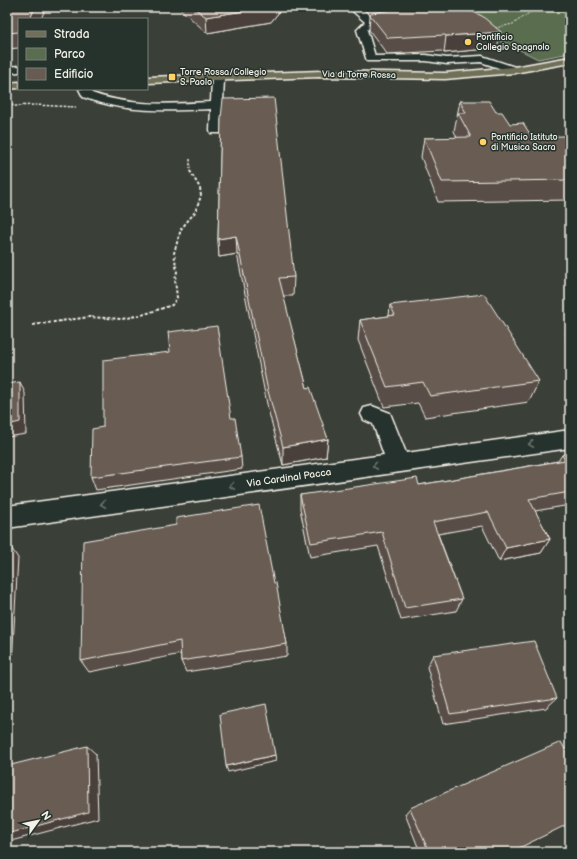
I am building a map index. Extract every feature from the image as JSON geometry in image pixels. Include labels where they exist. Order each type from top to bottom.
[{"type":"main road","name":"Via di Torre Rossa","points":[[148,80],[328,74],[444,76],[517,69],[570,60]]},
{"type":"street","points":[[353,7],[366,16],[370,22],[362,30],[371,60],[426,58],[447,61],[482,59],[517,69]]},
{"type":"street","points":[[7,70],[18,64]]},
{"type":"street","points":[[216,130],[218,78]]},
{"type":"street","points":[[85,90],[85,93],[90,97],[133,106],[251,104]]},
{"type":"street","points":[[372,414],[382,419],[398,463]]},
{"type":"street","name":"Via Cardinal Pacca","points":[[7,517],[570,439]]},
{"type":"path","points":[[491,28],[500,28],[514,24],[538,7]]},
{"type":"path","points":[[495,38],[508,47],[501,53],[502,57],[509,61],[517,69]]},
{"type":"path","points":[[7,104],[15,106],[35,105],[78,107]]},
{"type":"path","points":[[32,325],[89,317],[122,319],[145,314],[172,305],[178,298],[175,279],[177,272],[174,253],[181,230],[195,212],[201,196],[200,188],[190,171],[190,159]]},
{"type":"green space","points":[[434,7],[570,7],[570,53],[538,59]]},
{"type":"building","points":[[7,7],[35,7],[30,18],[18,18],[18,32],[7,33]]},
{"type":"building","points":[[193,7],[268,7],[206,17]]},
{"type":"building","points":[[384,7],[462,7],[482,16],[501,32],[388,38],[370,15],[372,13],[390,10]]},
{"type":"building","points":[[274,98],[294,277],[279,278],[307,388],[310,387],[328,439],[283,447],[268,391],[236,236],[218,239],[221,118],[223,99]]},
{"type":"building","points":[[460,101],[489,101],[496,112],[502,112],[510,124],[523,123],[532,137],[564,136],[570,145],[570,180],[442,182],[424,138],[471,137],[458,113],[466,113]]},
{"type":"building","points":[[484,294],[539,381],[430,396],[423,382],[387,387],[360,320],[395,315],[390,305]]},
{"type":"building","points":[[217,326],[231,418],[235,418],[241,457],[91,477],[92,429],[103,427],[103,360],[170,352],[168,332]]},
{"type":"building","points":[[20,382],[20,422],[7,425],[7,384]]},
{"type":"building","points":[[570,453],[570,492],[529,499],[550,539],[506,548],[488,512],[433,522],[462,599],[405,608],[382,532],[311,543],[300,495],[417,478],[419,485],[565,460],[562,455]]},
{"type":"building","points":[[259,505],[274,583],[276,583],[287,644],[181,661],[180,641],[81,661],[83,541],[176,525],[176,518]]},
{"type":"building","points":[[534,641],[557,698],[450,714],[433,655]]},
{"type":"building","points":[[266,704],[275,755],[226,766],[220,714]]},
{"type":"building","points":[[561,742],[570,758],[570,823],[511,852],[429,852],[410,808]]},
{"type":"building","points":[[87,746],[88,812],[7,834],[7,766]]},
{"type":"place","name":"Pontificio Collegio Spagnolo","points":[[468,42]]},
{"type":"place","name":"Torre Rossa/Collegio S. Paolo","points":[[172,77]]},
{"type":"place","name":"Pontificio Istituto di Musica Sacra","points":[[483,142]]}]
